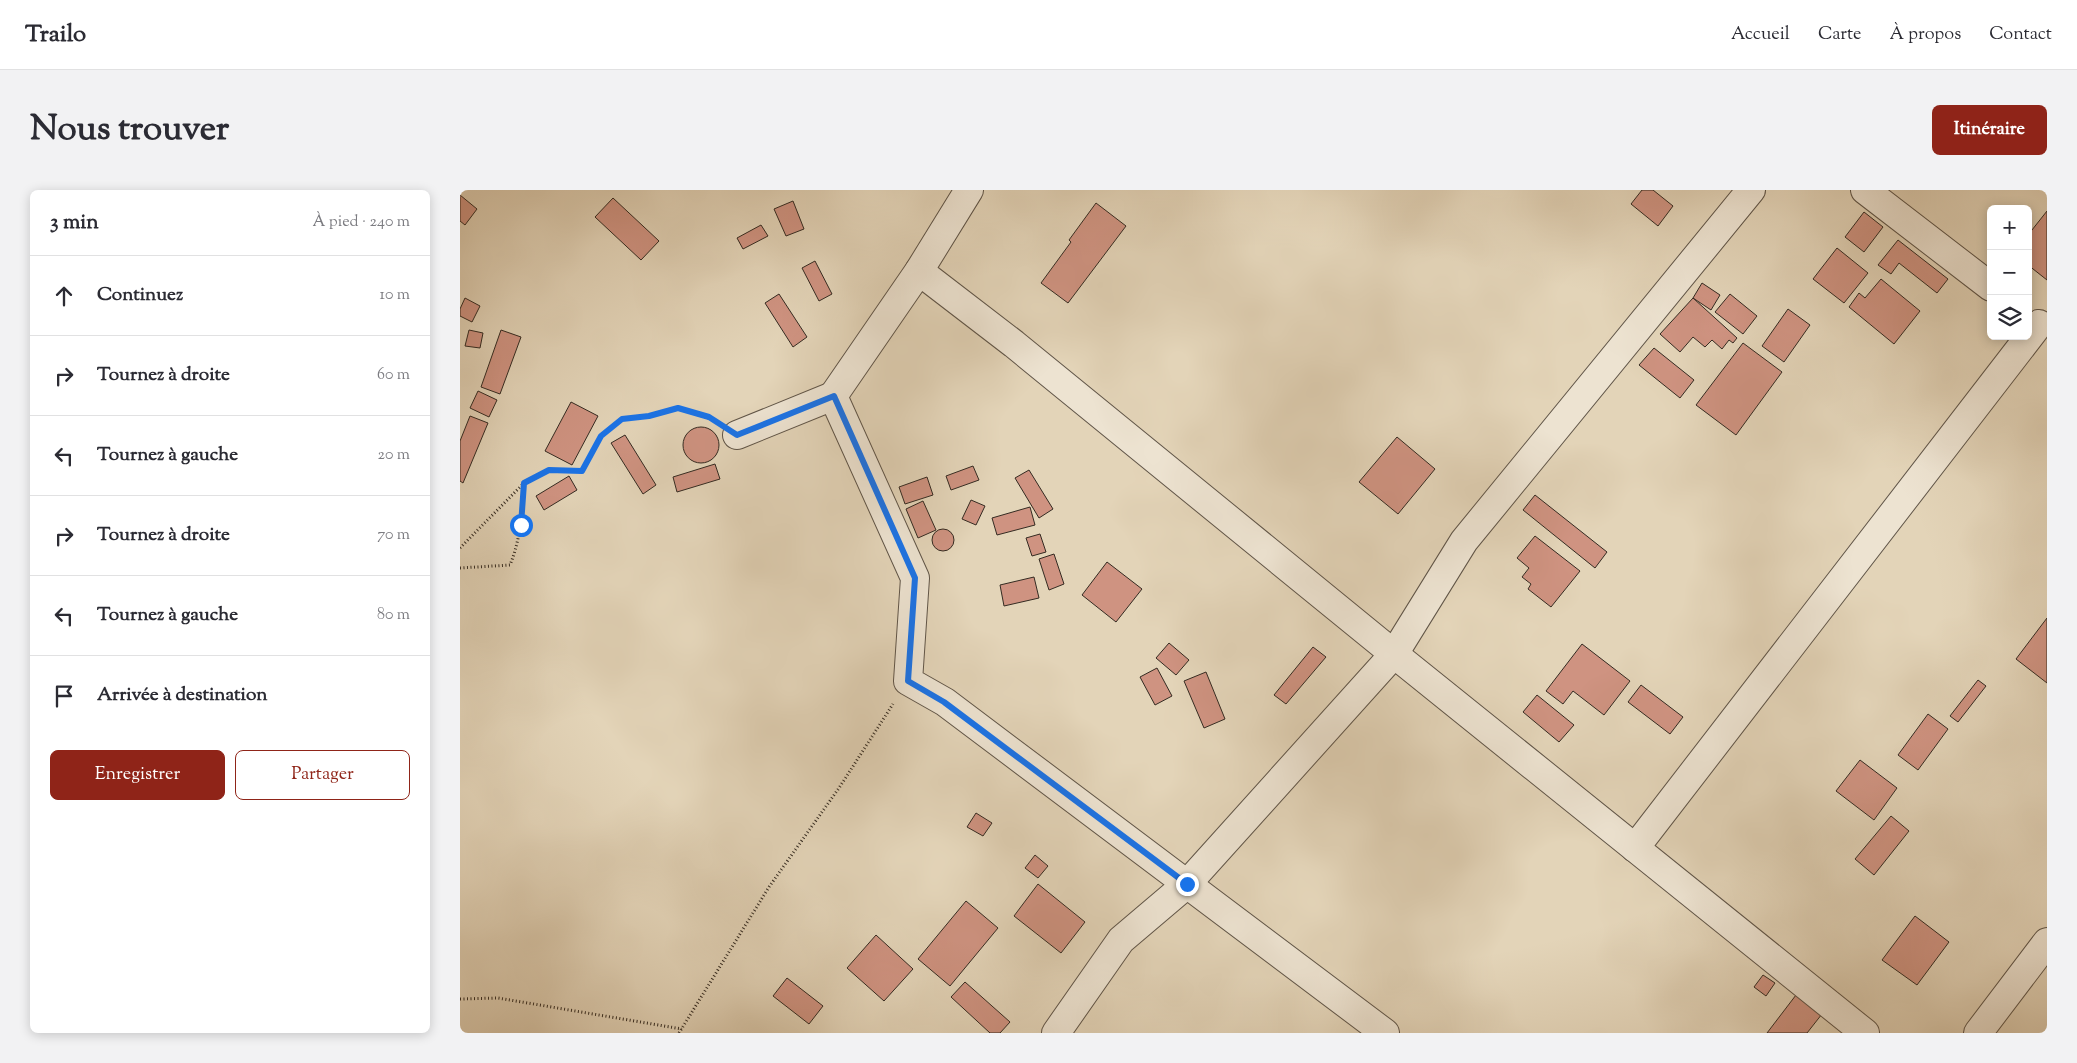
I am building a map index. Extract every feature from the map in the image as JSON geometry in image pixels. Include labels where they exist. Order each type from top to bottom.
[{"type":"street","points":[[737,435],[834,396],[919,270],[969,190]]},
{"type":"street","points":[[1056,1033],[1121,940],[1187,884],[1394,654],[1464,541],[1751,190]]},
{"type":"street","points":[[1864,190],[1987,284]]},
{"type":"street","points":[[919,270],[1014,344],[1394,654],[1865,1033]]},
{"type":"street","points":[[1635,848],[2038,324]]},
{"type":"street","points":[[834,396],[915,578],[908,681],[944,702],[1385,1033]]},
{"type":"street","points":[[1978,1033],[2047,942]]},
{"type":"path","points":[[460,548],[524,483],[549,470],[582,471],[601,436],[622,419],[649,416],[678,408],[709,417],[737,435]]},
{"type":"path","points":[[460,568],[510,565],[519,540],[524,483]]},
{"type":"path","points":[[460,998],[498,998],[681,1031],[769,887],[839,788],[908,681]]},
{"type":"building","points":[[1642,190],[1653,190],[1673,206],[1658,226],[1631,204]]},
{"type":"building","points":[[460,195],[477,209],[465,225],[460,221]]},
{"type":"building","points":[[613,198],[659,241],[641,260],[595,217]]},
{"type":"building","points":[[793,201],[804,229],[786,236],[774,209]]},
{"type":"building","points":[[1096,203],[1126,226],[1068,303],[1041,283]]},
{"type":"building","points":[[2047,211],[2047,280],[2032,268],[2032,230]]},
{"type":"building","points":[[1864,212],[1883,227],[1864,252],[1845,237]]},
{"type":"building","points":[[761,225],[768,236],[743,249],[737,238]]},
{"type":"building","points":[[1898,240],[1948,279],[1937,293],[1899,263],[1891,274],[1878,265]]},
{"type":"building","points":[[1837,248],[1868,273],[1844,303],[1813,279]]},
{"type":"building","points":[[815,261],[832,294],[819,301],[802,268]]},
{"type":"building","points":[[1881,279],[1920,311],[1894,344],[1849,307],[1859,293],[1865,298]]},
{"type":"building","points":[[1702,283],[1720,295],[1711,310],[1693,298]]},
{"type":"building","points":[[779,294],[807,337],[793,347],[765,303]]},
{"type":"building","points":[[1730,294],[1757,316],[1743,334],[1715,312]]},
{"type":"building","points":[[465,298],[480,306],[472,322],[460,316],[460,309]]},
{"type":"building","points":[[1693,298],[1737,338],[1733,343],[1729,340],[1722,349],[1712,340],[1705,347],[1693,337],[1680,352],[1660,334]]},
{"type":"building","points":[[1788,309],[1810,325],[1784,362],[1762,346]]},
{"type":"building","points":[[469,330],[483,333],[480,348],[465,346]]},
{"type":"building","points":[[501,330],[521,337],[500,394],[481,387]]},
{"type":"building","points":[[1743,343],[1782,372],[1736,435],[1696,405]]},
{"type":"building","points":[[1654,348],[1694,380],[1680,398],[1639,365]]},
{"type":"building","points":[[478,391],[497,400],[489,417],[470,408]]},
{"type":"building","points":[[571,402],[598,416],[572,465],[545,451]]},
{"type":"building","points":[[470,416],[488,423],[463,483],[460,481],[460,441]]},
{"type":"building","points":[[701,427],[714,432],[719,445],[714,458],[701,463],[688,458],[683,445],[688,432]]},
{"type":"building","points":[[625,435],[656,485],[643,494],[611,443]]},
{"type":"building","points":[[1397,437],[1435,469],[1398,514],[1359,482]]},
{"type":"building","points":[[715,464],[720,479],[677,492],[673,477]]},
{"type":"building","points":[[973,466],[979,480],[951,490],[946,476]]},
{"type":"building","points":[[1029,470],[1053,509],[1039,518],[1015,478]]},
{"type":"building","points":[[569,476],[577,490],[544,510],[536,496]]},
{"type":"building","points":[[927,477],[933,495],[905,504],[899,487]]},
{"type":"building","points":[[1535,495],[1607,552],[1595,568],[1523,510]]},
{"type":"building","points":[[971,500],[985,506],[976,525],[962,519]]},
{"type":"building","points":[[923,501],[936,530],[918,538],[906,509]]},
{"type":"building","points":[[1030,507],[1035,525],[997,535],[992,518]]},
{"type":"building","points":[[943,529],[951,532],[954,540],[951,548],[943,551],[935,548],[932,540],[935,532]]},
{"type":"building","points":[[1040,534],[1046,552],[1032,556],[1026,538]]},
{"type":"building","points":[[1535,536],[1580,571],[1551,607],[1528,589],[1531,584],[1522,577],[1529,568],[1517,558]]},
{"type":"building","points":[[1054,554],[1064,584],[1049,590],[1039,559]]},
{"type":"building","points":[[1107,562],[1142,589],[1116,622],[1082,595]]},
{"type":"building","points":[[1034,577],[1039,598],[1004,606],[1000,585]]},
{"type":"building","points":[[2047,618],[2047,683],[2016,659]]},
{"type":"building","points":[[1169,643],[1189,660],[1176,675],[1156,658]]},
{"type":"building","points":[[1582,644],[1630,681],[1604,715],[1573,691],[1563,704],[1546,691]]},
{"type":"building","points":[[1313,647],[1326,657],[1286,704],[1274,695]]},
{"type":"building","points":[[1157,668],[1172,696],[1155,705],[1140,677]]},
{"type":"building","points":[[1206,672],[1225,719],[1204,728],[1184,681]]},
{"type":"building","points":[[1978,680],[1986,686],[1958,722],[1950,716]]},
{"type":"building","points":[[1641,685],[1683,717],[1670,734],[1628,702]]},
{"type":"building","points":[[1537,695],[1574,725],[1559,742],[1523,712]]},
{"type":"building","points":[[1928,714],[1948,729],[1918,770],[1898,755]]},
{"type":"building","points":[[1860,760],[1897,788],[1874,820],[1836,791]]},
{"type":"building","points":[[976,813],[992,823],[983,836],[967,827]]},
{"type":"building","points":[[1891,816],[1909,831],[1874,875],[1855,859]]},
{"type":"building","points":[[1035,855],[1048,866],[1038,878],[1025,868]]},
{"type":"building","points":[[1038,884],[1085,922],[1061,953],[1014,916]]},
{"type":"building","points":[[966,901],[998,928],[950,986],[918,959]]},
{"type":"building","points":[[1915,916],[1949,942],[1917,985],[1882,960]]},
{"type":"building","points":[[876,935],[913,969],[884,1001],[847,968]]},
{"type":"building","points":[[1763,975],[1775,983],[1766,996],[1754,987]]},
{"type":"building","points":[[787,978],[823,1006],[809,1024],[773,996]]},
{"type":"building","points":[[965,982],[1010,1022],[1000,1033],[990,1033],[951,997]]},
{"type":"building","points":[[1796,995],[1822,1014],[1807,1033],[1767,1033]]},
{"type":"route","points":[[521,525],[524,483],[549,470],[582,471],[601,436],[622,419],[649,416],[678,408],[709,417],[737,435],[834,396],[915,578],[908,681],[944,702],[1187,884]]}]
